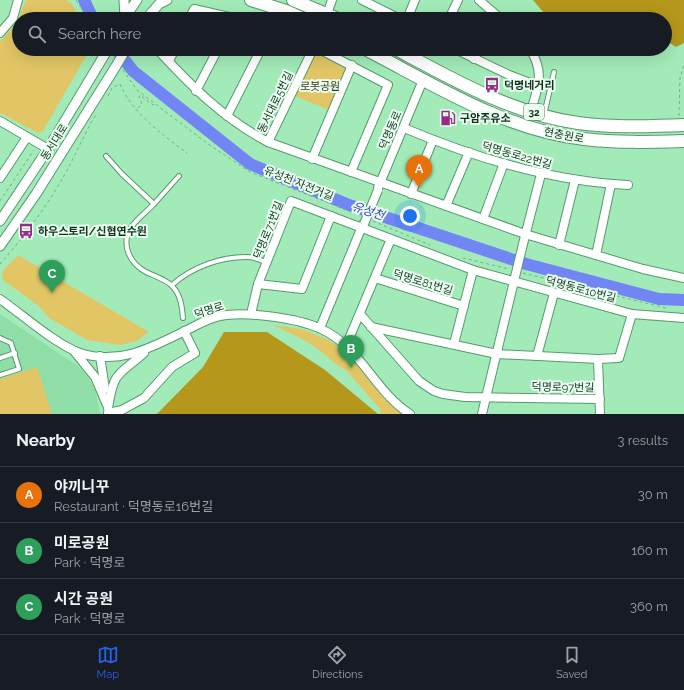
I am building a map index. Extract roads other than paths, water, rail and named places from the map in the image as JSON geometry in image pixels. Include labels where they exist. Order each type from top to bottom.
[{"type":"main road","points":[[251,0],[288,12]]},
{"type":"main road","points":[[293,0],[322,12]]},
{"type":"main road","name":"현충원로","points":[[378,56],[483,110],[532,128],[582,139],[621,142],[684,141]]},
{"type":"main road","name":"현충원로","points":[[409,56],[447,77],[531,111],[577,123],[613,126],[681,121]]},
{"type":"street","points":[[15,12],[18,0]]},
{"type":"street","points":[[124,0],[124,12]]},
{"type":"street","points":[[129,12],[137,0]]},
{"type":"street","points":[[148,12],[154,0]]},
{"type":"street","points":[[152,12],[159,4],[167,0]]},
{"type":"street","points":[[332,0],[332,12]]},
{"type":"street","points":[[362,0],[371,2],[388,12]]},
{"type":"street","points":[[410,12],[415,0]]},
{"type":"street","points":[[452,12],[458,0]]},
{"type":"street","points":[[479,0],[490,12]]},
{"type":"street","points":[[192,12],[194,9],[206,12]]},
{"type":"street","points":[[0,33],[12,19]]},
{"type":"street","name":"동서대로","points":[[0,221],[48,149],[104,56]]},
{"type":"street","name":"동서대로","points":[[0,246],[36,194],[118,66],[123,56]]},
{"type":"street","name":"동서대로5번길","points":[[164,56],[196,91],[227,116],[268,142],[351,172],[379,186],[411,194],[525,234],[661,274],[684,278]]},
{"type":"street","points":[[169,61],[172,56]]},
{"type":"street","points":[[196,91],[214,56]]},
{"type":"street","points":[[227,116],[257,56]]},
{"type":"street","name":"동서대로5번길","points":[[268,142],[310,56]]},
{"type":"street","points":[[333,56],[388,85],[351,172]]},
{"type":"street","points":[[469,56],[509,75],[538,86]]},
{"type":"street","points":[[531,111],[538,86],[540,70],[533,56]]},
{"type":"street","points":[[312,159],[352,65]]},
{"type":"street","name":"덕명동로","points":[[364,222],[424,80]]},
{"type":"street","points":[[0,121],[48,149]]},
{"type":"street","name":"덕명동로22번길","points":[[404,128],[469,152],[541,174],[576,180],[611,184],[628,184]]},
{"type":"street","points":[[2,173],[27,137]]},
{"type":"street","points":[[411,194],[434,140]]},
{"type":"street","points":[[446,206],[469,152]]},
{"type":"street","points":[[483,219],[504,163]]},
{"type":"street","points":[[482,414],[525,234],[541,174]]},
{"type":"street","points":[[559,245],[576,180]]},
{"type":"street","points":[[596,255],[611,184]]},
{"type":"street","name":"덕명로71번길","points":[[251,314],[258,284],[291,201],[331,216],[364,222]]},
{"type":"street","points":[[258,284],[302,289],[331,216]]},
{"type":"street","points":[[320,328],[364,222]]},
{"type":"street","name":"덕명동로10번길","points":[[364,222],[391,239],[473,270],[515,275],[554,293],[632,314],[684,318]]},
{"type":"street","name":"덕명로81번길","points":[[346,346],[391,239]]},
{"type":"street","points":[[454,344],[473,270]]},
{"type":"street","name":"덕명로81번길","points":[[375,278],[464,306]]},
{"type":"street","points":[[537,356],[554,293]]},
{"type":"street","name":"덕명로","points":[[0,299],[73,350],[100,356],[123,356],[149,349],[184,331],[220,316],[251,314],[299,322],[320,328],[346,346],[393,400],[410,414]]},
{"type":"street","name":"덕명로97번길","points":[[360,314],[409,371],[434,391],[452,396],[600,399],[598,359]]},
{"type":"street","points":[[371,327],[497,354],[598,359],[619,358],[632,314]]},
{"type":"street","points":[[108,412],[122,410],[144,398],[172,367],[195,353],[184,331]]},
{"type":"street","points":[[108,412],[110,390],[117,375],[149,349]]},
{"type":"street","points":[[73,350],[95,377],[108,412]]},
{"type":"street","points":[[100,356],[108,412]]},
{"type":"street","points":[[600,399],[600,414]]},
{"type":"lane","points":[[544,115],[554,72]]},
{"type":"lane","points":[[106,156],[154,204]]},
{"type":"lane","points":[[179,176],[132,226],[127,237],[127,247],[132,262],[144,271],[172,285],[180,299],[183,318]]},
{"type":"lane","points":[[172,285],[180,278],[197,268],[221,260],[250,257],[267,262]]},
{"type":"lane","points":[[0,338],[10,343],[20,369],[0,375]]},
{"type":"lane","points":[[0,358],[15,353]]},
{"type":"waterway","name":"유성천","points":[[84,0],[90,12]]},
{"type":"waterway","name":"유성천","points":[[121,56],[133,71],[250,164],[349,205],[526,264],[659,299],[684,300]]},
{"type":"place","name":"덕명네거리","points":[[492,85]]},
{"type":"place","name":"구암주유소","points":[[448,118]]},
{"type":"place","name":"야끼니꾸","points":[[419,188]]},
{"type":"place","name":"하우스토리/신협연수원","points":[[26,231]]},
{"type":"place","name":"시간 공원","points":[[52,293]]},
{"type":"place","name":"미로공원","points":[[351,368]]},
{"type":"park label","name":"로봇공원","points":[[320,86]]}]
